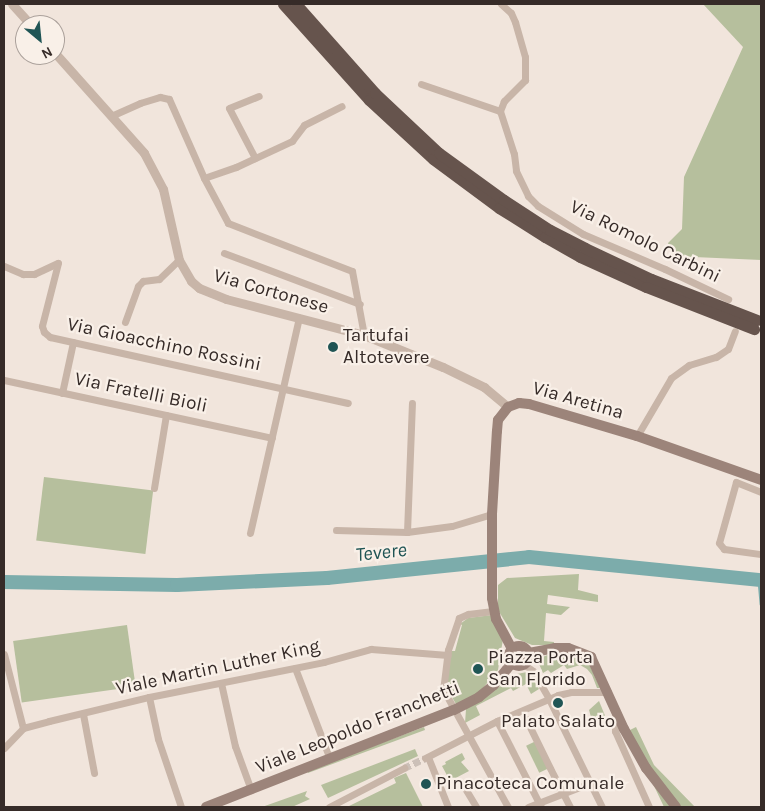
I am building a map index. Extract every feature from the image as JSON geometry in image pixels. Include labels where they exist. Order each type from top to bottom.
[{"type":"highway","points":[[283,4],[368,100],[433,159],[498,208],[580,257],[759,325]]},
{"type":"highway","points":[[296,4],[375,93],[439,153],[504,200],[550,230],[649,283]]},
{"type":"main road","name":"Via Aretina","points":[[512,649],[493,611],[492,598],[491,531],[498,420],[508,407],[519,403],[529,404],[637,436],[746,480],[761,480]]},
{"type":"main road","points":[[522,646],[529,653],[529,660],[525,665],[518,666],[512,663],[510,658],[512,649],[522,646]]},
{"type":"main road","points":[[529,653],[568,648],[587,655],[598,668],[621,722],[646,768],[676,807]]},
{"type":"main road","name":"Viale Leopoldo Franchetti","points":[[206,807],[454,710],[479,697],[494,685],[512,663]]},
{"type":"street","points":[[12,4],[22,15]]},
{"type":"street","points":[[421,84],[500,111],[504,101],[525,80],[527,71],[517,26],[511,14],[501,4]]},
{"type":"street","name":"Via Cortonese","points":[[65,64],[144,153],[162,189],[179,260],[192,281],[209,294],[299,316],[364,335],[443,367],[484,387],[508,407]]},
{"type":"street","points":[[255,158],[229,108],[259,96]]},
{"type":"street","points":[[111,116],[140,103],[160,97],[169,99],[204,178],[228,223],[352,271],[360,304],[364,335]]},
{"type":"street","points":[[204,178],[292,142],[304,125],[342,106]]},
{"type":"street","name":"Via Romolo Carbini","points":[[500,111],[514,154],[516,172],[528,196],[538,206],[583,234],[665,269],[728,299]]},
{"type":"street","points":[[224,253],[360,304]]},
{"type":"street","points":[[126,322],[138,286],[144,281],[159,279],[179,260]]},
{"type":"street","name":"Via Gioacchino Rossini","points":[[4,266],[23,274],[34,274],[58,263],[42,326],[44,332],[50,337],[348,403]]},
{"type":"street","points":[[250,533],[299,316]]},
{"type":"street","points":[[637,436],[671,378],[689,366],[716,357],[728,349],[736,331]]},
{"type":"street","points":[[62,393],[73,342]]},
{"type":"street","name":"Via Fratelli Bioli","points":[[4,380],[272,438]]},
{"type":"street","points":[[407,532],[412,403]]},
{"type":"street","points":[[154,488],[166,415]]},
{"type":"street","points":[[761,492],[746,480],[736,482],[719,542],[724,549],[761,554]]},
{"type":"street","points":[[336,530],[407,532],[452,526],[492,514]]},
{"type":"street","points":[[493,611],[468,614],[459,618],[448,655],[443,689],[508,807]]},
{"type":"street","name":"Viale Martin Luther King","points":[[23,728],[149,697],[296,668],[370,649],[448,655]]},
{"type":"street","points":[[4,654],[23,728],[4,748]]},
{"type":"street","points":[[525,665],[533,671],[550,699],[602,807]]},
{"type":"street","points":[[296,668],[330,759]]},
{"type":"street","points":[[221,682],[235,746],[251,790]]},
{"type":"street","points":[[448,807],[427,758],[497,721],[550,699],[571,692],[608,692]]},
{"type":"street","points":[[149,697],[158,739],[181,807]]},
{"type":"street","points":[[521,710],[570,807]]},
{"type":"street","points":[[83,714],[94,773]]},
{"type":"street","points":[[497,721],[540,805]]},
{"type":"street","points":[[621,722],[615,727],[615,731],[648,807]]},
{"type":"street","points":[[329,807],[404,768]]},
{"type":"street","points":[[528,807],[540,805],[563,793],[590,783]]},
{"type":"street","points":[[463,785],[476,807]]},
{"type":"green space","points":[[703,4],[761,4],[761,260],[672,256],[668,243],[682,229],[684,177],[743,47]]},
{"type":"green space","points":[[44,477],[153,490],[145,554],[36,541]]},
{"type":"green space","points":[[579,574],[578,590],[598,595],[598,602],[548,595],[547,604],[570,607],[561,615],[546,613],[544,641],[554,642],[554,645],[532,645],[515,638],[498,610],[498,585],[507,578]]},
{"type":"green space","points":[[492,615],[503,639],[498,670],[471,699],[456,704],[449,692],[447,677],[451,651],[455,651],[462,625],[460,624],[468,618]]},
{"type":"green space","points":[[127,625],[136,686],[22,702],[13,641]]},
{"type":"green space","points":[[569,651],[587,659],[600,688],[597,688],[592,675],[587,669],[580,665],[567,669],[564,665],[551,673],[548,670],[543,673],[539,664],[540,658],[555,652]]},
{"type":"green space","points":[[527,672],[539,689],[531,694],[526,684],[513,691],[511,688],[476,706],[480,715],[465,723],[466,709],[502,685],[512,675]]},
{"type":"green space","points":[[599,701],[606,718],[593,724],[589,710]]},
{"type":"green space","points":[[424,727],[425,730],[308,773],[307,771]]},
{"type":"green space","points":[[636,727],[654,765],[695,807],[664,807],[628,731]]},
{"type":"green space","points":[[536,741],[549,768],[539,773],[526,746]]},
{"type":"green space","points":[[415,749],[418,756],[328,798],[321,785]]},
{"type":"green space","points":[[462,753],[465,759],[461,762],[469,771],[450,781],[442,766],[446,764],[445,762]]},
{"type":"green space","points":[[406,773],[423,807],[347,807],[396,783],[394,778]]},
{"type":"green space","points":[[307,791],[305,796],[310,799],[292,807],[262,807]]},
{"type":"waterway","name":"Tevere","points":[[4,582],[177,585],[327,578],[529,557],[761,580]]},
{"type":"waterway","points":[[759,580],[761,604]]},
{"type":"tunnel","points":[[404,768],[425,758]]},
{"type":"place","name":"Tartufai Altotevere","points":[[333,347]]},
{"type":"place","name":"Piazza Porta San Florido","points":[[478,669]]},
{"type":"place","name":"Palato Salato","points":[[558,703]]},
{"type":"place","name":"Pinacoteca Comunale","points":[[426,784]]}]
